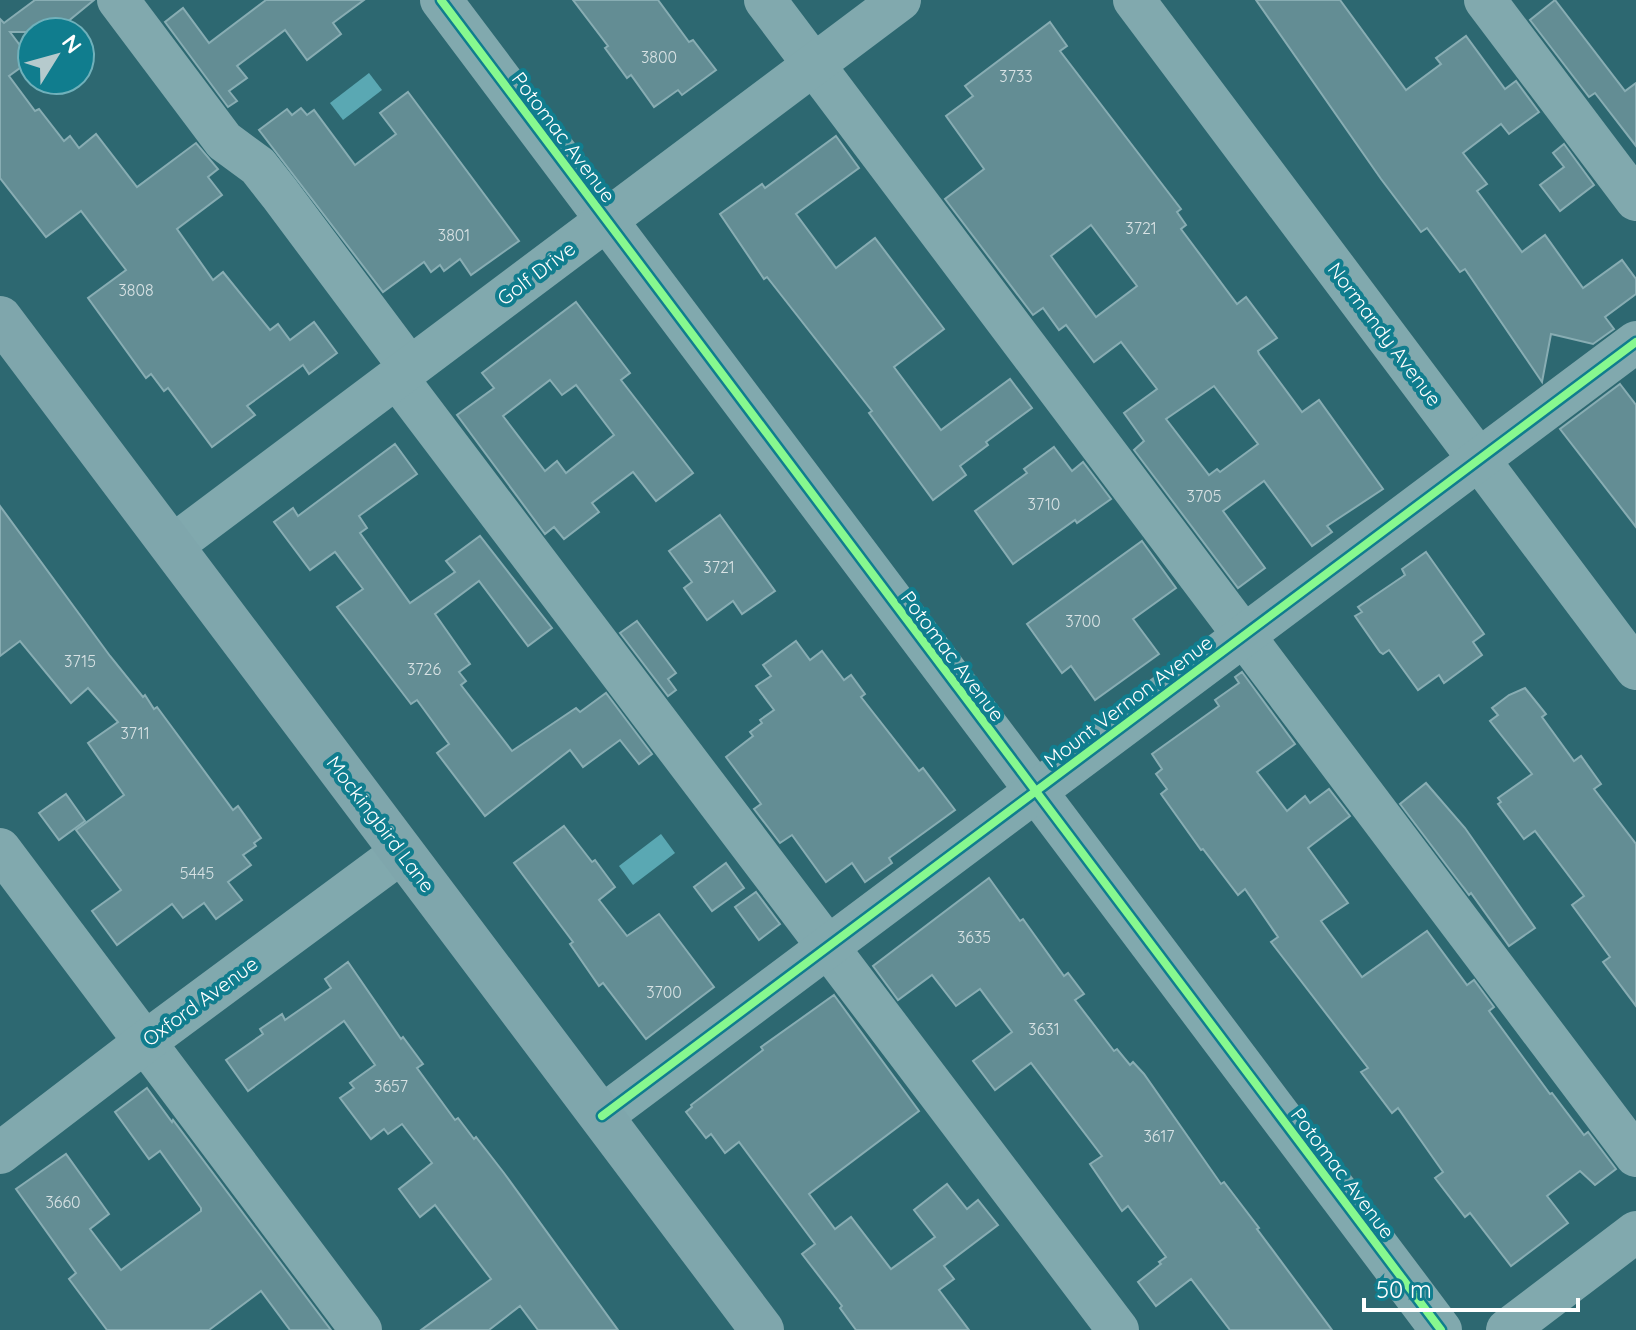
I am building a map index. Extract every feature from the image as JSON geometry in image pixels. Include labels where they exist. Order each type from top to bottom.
[{"type":"main road","name":"Mockingbird Lane","points":[[0,318],[762,1330]]},
{"type":"street","points":[[118,0],[224,141],[258,166],[265,175],[403,373],[1118,1330]]},
{"type":"street","name":"Potomac Avenue","points":[[441,0],[1441,1330]]},
{"type":"street","points":[[765,0],[1636,1156]]},
{"type":"street","name":"Golf Drive","points":[[172,546],[900,0]]},
{"type":"street","name":"Normandy Avenue","points":[[1134,0],[1636,669]]},
{"type":"street","points":[[1485,0],[1636,200]]},
{"type":"street","name":"Mount Vernon Avenue","points":[[602,1116],[1636,342]]},
{"type":"street","points":[[0,849],[361,1330]]},
{"type":"street","name":"Oxford Avenue","points":[[0,1153],[402,852]]},
{"type":"street","points":[[1507,1330],[1636,1232]]},
{"type":"water","points":[[369,73],[382,90],[343,120],[330,103]]},
{"type":"water","points":[[661,834],[675,853],[633,885],[619,866]]},
{"type":"building","points":[[35,0],[94,0],[74,16],[16,16],[16,32],[10,32],[16,40],[16,71],[9,76],[16,85],[16,96],[24,96],[35,111],[39,109],[64,141],[70,136],[79,148],[96,134],[137,187],[196,143],[218,169],[208,177],[222,195],[177,229],[213,280],[223,272],[270,330],[278,324],[290,340],[314,322],[337,353],[309,374],[303,365],[247,406],[255,415],[212,447],[168,388],[164,391],[151,374],[146,378],[88,298],[126,270],[81,211],[46,237],[0,178],[0,19],[4,23]]},
{"type":"building","points":[[266,0],[364,0],[333,23],[341,34],[307,60],[285,30],[237,66],[247,78],[229,91],[237,101],[228,107],[165,22],[183,8],[209,43]]},
{"type":"building","points":[[573,0],[658,0],[689,42],[693,40],[716,70],[682,95],[678,90],[654,107],[631,75],[627,78],[605,48],[608,46]]},
{"type":"building","points":[[1256,0],[1340,0],[1406,90],[1441,64],[1436,58],[1466,36],[1505,89],[1516,81],[1539,112],[1509,134],[1501,124],[1463,153],[1487,184],[1477,191],[1522,252],[1545,235],[1583,288],[1622,260],[1636,279],[1636,294],[1605,317],[1614,329],[1593,344],[1551,334],[1542,382],[1465,269],[1460,272],[1427,228],[1421,232],[1381,179]]},
{"type":"building","points":[[1555,0],[1625,91],[1636,83],[1636,146],[1595,93],[1589,97],[1530,20]]},
{"type":"building","points":[[1050,22],[1067,46],[1060,51],[1181,209],[1177,212],[1186,225],[1181,229],[1237,304],[1246,297],[1277,338],[1258,351],[1259,354],[1302,412],[1319,400],[1383,489],[1327,526],[1332,532],[1312,546],[1264,481],[1223,511],[1265,568],[1238,588],[1134,450],[1144,441],[1124,413],[1157,389],[1121,342],[1094,362],[1066,325],[1059,330],[1043,308],[1033,315],[945,199],[984,169],[946,116],[973,96],[965,86]],"holes":[[[1091,225],[1137,286],[1096,317],[1051,256]],[[1214,386],[1258,444],[1220,472],[1217,469],[1209,475],[1166,419]]]},
{"type":"building","points":[[408,92],[519,241],[471,275],[460,259],[444,271],[440,265],[431,272],[424,262],[383,292],[259,130],[287,109],[292,115],[301,108],[307,115],[314,110],[355,165],[396,134],[380,113]]},
{"type":"building","points":[[836,136],[859,168],[796,214],[836,268],[875,238],[944,329],[894,367],[941,430],[1010,379],[1032,408],[960,466],[966,475],[933,500],[869,413],[872,411],[767,277],[764,279],[720,214],[762,184],[765,188]]},
{"type":"building","points":[[1564,144],[1594,185],[1560,211],[1540,185],[1564,167],[1553,153]]},
{"type":"building","points":[[576,302],[630,373],[621,380],[693,473],[656,501],[633,472],[592,503],[599,512],[564,539],[554,527],[545,534],[457,415],[494,388],[482,373]],"holes":[[[550,380],[562,395],[576,385],[614,435],[566,473],[557,461],[545,471],[503,416]]]},
{"type":"building","points":[[1620,384],[1636,405],[1636,527],[1560,429]]},
{"type":"building","points":[[395,444],[417,474],[359,516],[367,528],[360,533],[410,603],[455,572],[446,561],[480,536],[552,628],[528,646],[479,581],[435,614],[470,664],[459,672],[466,681],[461,685],[512,751],[576,708],[580,712],[606,693],[652,754],[639,764],[620,740],[583,767],[570,750],[485,816],[437,753],[449,744],[417,700],[411,704],[337,607],[363,589],[335,552],[310,570],[274,522],[293,508],[298,516]]},
{"type":"building","points":[[1054,447],[1072,471],[1083,462],[1111,499],[1013,564],[975,511],[1027,473],[1024,469]]},
{"type":"building","points":[[0,506],[110,656],[154,709],[157,707],[233,810],[238,806],[261,838],[243,855],[251,865],[228,882],[242,900],[216,919],[204,903],[183,918],[172,904],[117,945],[92,911],[121,890],[76,830],[124,795],[88,743],[118,722],[88,688],[71,703],[20,641],[0,656]]},
{"type":"building","points":[[720,515],[775,591],[742,614],[733,601],[707,620],[684,588],[692,582],[669,551]]},
{"type":"building","points":[[1142,541],[1176,588],[1133,619],[1159,654],[1095,700],[1071,666],[1062,673],[1027,624]]},
{"type":"building","points":[[1426,552],[1484,634],[1473,642],[1482,655],[1444,683],[1439,675],[1418,690],[1389,650],[1383,654],[1380,652],[1355,616],[1362,612],[1358,607],[1405,575],[1402,569]]},
{"type":"building","points":[[637,621],[676,673],[668,679],[676,690],[668,696],[620,633]]},
{"type":"building","points":[[796,641],[810,660],[822,651],[844,680],[851,675],[865,694],[861,697],[919,771],[923,768],[955,810],[889,858],[892,863],[865,882],[852,863],[826,882],[792,835],[780,843],[754,809],[761,804],[726,757],[753,736],[750,732],[774,710],[756,686],[771,676],[763,665]]},
{"type":"building","points":[[1242,672],[1295,744],[1257,772],[1287,811],[1305,796],[1310,803],[1329,789],[1350,816],[1308,848],[1348,903],[1321,921],[1362,977],[1427,931],[1467,985],[1474,980],[1494,1007],[1489,1011],[1550,1094],[1584,1135],[1588,1132],[1616,1169],[1595,1185],[1580,1171],[1547,1196],[1568,1223],[1511,1266],[1470,1213],[1465,1217],[1435,1178],[1443,1172],[1398,1108],[1392,1113],[1361,1072],[1368,1068],[1271,942],[1278,937],[1245,889],[1238,895],[1161,794],[1167,789],[1156,774],[1162,769],[1152,754],[1219,706],[1215,700],[1239,683],[1235,677]]},
{"type":"building","points":[[1525,688],[1546,714],[1542,717],[1574,761],[1581,756],[1601,784],[1594,789],[1636,844],[1636,1006],[1603,962],[1610,957],[1572,905],[1584,896],[1535,831],[1524,839],[1498,804],[1501,802],[1498,798],[1532,774],[1490,721],[1498,715],[1492,708]]},
{"type":"building","points":[[1426,783],[1465,828],[1535,928],[1509,946],[1400,804]]},
{"type":"building","points":[[66,794],[85,821],[59,840],[39,813]]},
{"type":"building","points":[[564,826],[615,887],[599,900],[627,936],[659,914],[714,987],[646,1039],[603,983],[599,986],[570,944],[573,942],[514,863]]},
{"type":"building","points":[[726,863],[744,888],[712,911],[694,887]]},
{"type":"building","points":[[989,878],[1064,976],[1068,973],[1084,994],[1075,1000],[1114,1051],[1117,1049],[1130,1065],[1133,1062],[1144,1074],[1221,1184],[1224,1182],[1259,1228],[1332,1330],[1230,1330],[1191,1279],[1156,1306],[1138,1282],[1166,1257],[1128,1206],[1122,1211],[1090,1164],[1102,1156],[1031,1063],[995,1090],[973,1061],[1012,1032],[980,989],[956,1006],[932,975],[898,1000],[873,966]]},
{"type":"building","points":[[756,892],[780,924],[759,940],[735,907]]},
{"type":"building","points":[[348,962],[401,1039],[403,1037],[423,1064],[417,1068],[455,1120],[458,1118],[474,1139],[476,1137],[504,1173],[618,1330],[538,1330],[520,1306],[489,1330],[421,1330],[491,1279],[435,1205],[420,1217],[399,1189],[432,1163],[402,1124],[388,1134],[384,1129],[371,1139],[340,1098],[354,1088],[350,1083],[375,1065],[344,1021],[248,1091],[226,1060],[263,1034],[260,1029],[282,1014],[285,1020],[331,988],[325,979]]},
{"type":"building","points":[[834,995],[919,1111],[809,1194],[835,1229],[851,1217],[891,1269],[935,1237],[914,1210],[947,1184],[967,1209],[978,1200],[998,1225],[944,1266],[954,1279],[939,1290],[969,1330],[856,1330],[840,1308],[842,1306],[802,1254],[815,1244],[739,1142],[725,1153],[711,1134],[706,1138],[686,1112],[763,1050],[761,1047]]},
{"type":"building","points":[[147,1088],[331,1330],[290,1330],[261,1291],[209,1330],[107,1330],[69,1279],[76,1273],[16,1189],[66,1154],[109,1214],[90,1229],[121,1270],[201,1211],[160,1151],[149,1159],[115,1112]]},
{"type":"cycle path","points":[[441,0],[1441,1330]]},
{"type":"cycle path","points":[[602,1116],[1636,342]]}]
